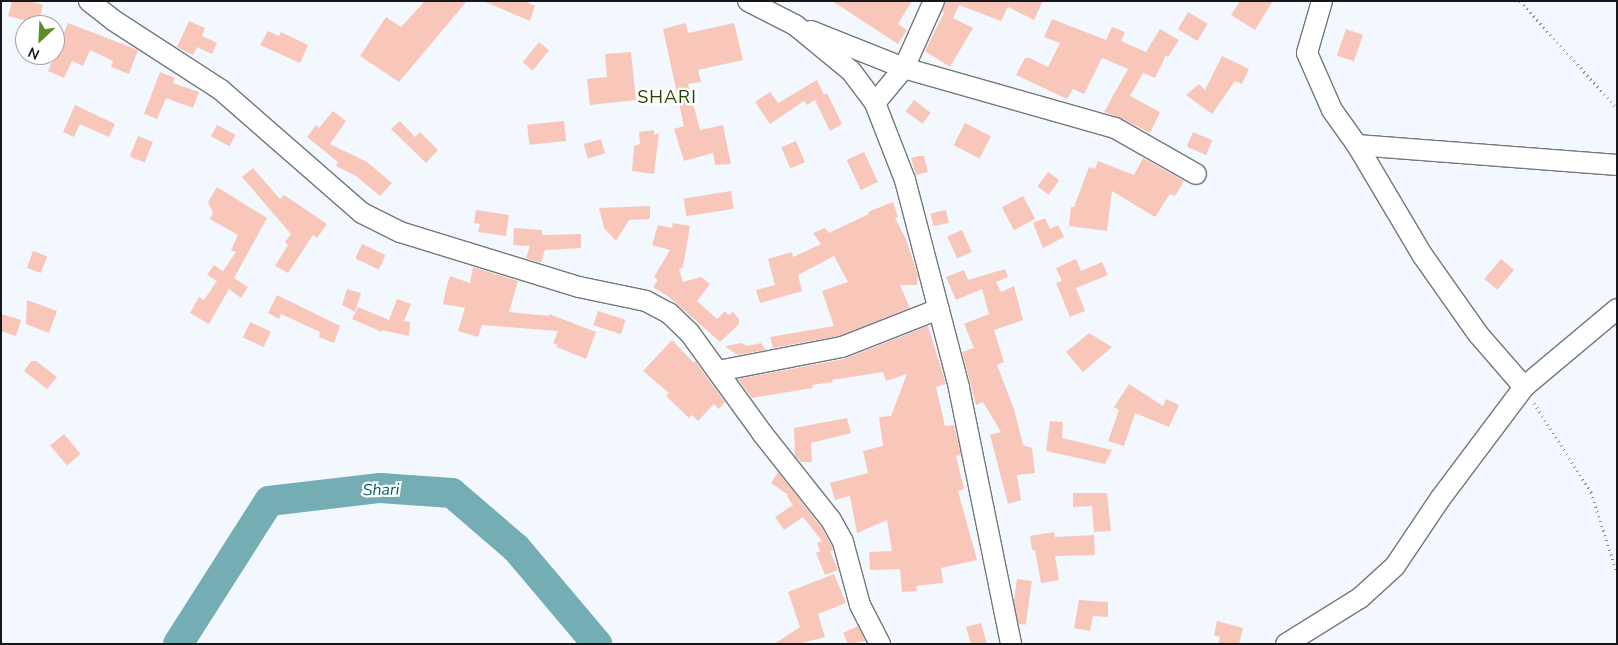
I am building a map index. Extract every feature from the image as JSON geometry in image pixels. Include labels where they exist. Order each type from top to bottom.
[{"type":"street","points":[[89,1],[113,20],[221,90],[362,213],[400,232],[455,250],[579,287],[646,300],[669,313],[689,332],[762,433],[831,520],[843,542],[860,606],[880,644]]},
{"type":"street","points":[[748,1],[795,25],[904,68],[1115,128],[1196,174]]},
{"type":"street","points":[[875,103],[904,68],[934,1]]},
{"type":"street","points":[[1322,1],[1307,53],[1332,110],[1357,145],[1429,264],[1478,334],[1524,387]]},
{"type":"street","points":[[795,25],[850,71],[875,103],[906,180],[959,388],[1011,644]]},
{"type":"street","points":[[1357,145],[1617,165]]},
{"type":"street","points":[[718,371],[842,347],[939,309]]},
{"type":"street","points":[[1286,644],[1360,598],[1395,566],[1440,499],[1524,387],[1617,309]]},
{"type":"path","points":[[1520,1],[1617,108]]},
{"type":"path","points":[[1524,387],[1591,492],[1617,572]]},
{"type":"building","points":[[12,1],[31,1],[43,5],[40,15],[15,15],[15,18],[8,16]]},
{"type":"building","points":[[425,1],[467,1],[399,82],[360,56],[386,17],[401,27]]},
{"type":"building","points":[[483,1],[525,1],[535,6],[530,21]]},
{"type":"building","points":[[832,1],[912,1],[898,24],[907,30],[898,44]]},
{"type":"building","points":[[946,1],[1043,1],[1034,20],[1008,7],[1001,21],[959,5],[953,18],[973,28],[950,67],[925,51],[944,13],[942,12]]},
{"type":"building","points":[[1240,1],[1273,1],[1255,30],[1231,15]]},
{"type":"building","points":[[1188,12],[1208,24],[1197,41],[1178,29]]},
{"type":"building","points":[[1052,19],[1106,40],[1112,27],[1125,32],[1121,41],[1146,52],[1160,29],[1179,40],[1168,57],[1166,55],[1155,78],[1143,73],[1130,96],[1160,112],[1150,133],[1121,118],[1104,112],[1128,69],[1102,58],[1084,94],[1073,89],[1067,99],[1016,75],[1025,58],[1030,58],[1048,67],[1060,43],[1044,37]]},
{"type":"building","points":[[189,21],[205,28],[202,36],[217,43],[212,54],[197,47],[193,55],[177,47]]},
{"type":"building","points":[[68,23],[138,50],[129,74],[111,67],[113,61],[90,50],[83,66],[72,61],[64,78],[48,71],[50,65],[65,65],[65,30]]},
{"type":"building","points":[[686,23],[688,33],[734,23],[743,60],[698,70],[701,82],[688,84],[700,130],[723,125],[731,164],[715,165],[713,153],[684,161],[674,129],[684,126],[663,29]]},
{"type":"building","points":[[1346,29],[1363,35],[1354,61],[1337,55]]},
{"type":"building","points":[[268,31],[279,36],[281,32],[308,45],[300,63],[260,45]]},
{"type":"building","points":[[539,42],[549,50],[533,70],[523,62]]},
{"type":"building","points":[[631,52],[636,100],[590,105],[587,79],[607,77],[605,54]]},
{"type":"building","points":[[1222,56],[1249,69],[1242,84],[1235,81],[1212,114],[1186,95],[1199,84],[1205,90]]},
{"type":"building","points":[[160,72],[175,78],[173,83],[199,92],[193,108],[166,98],[157,119],[144,114]]},
{"type":"building","points":[[817,80],[824,95],[827,93],[842,124],[830,131],[815,100],[807,105],[804,101],[770,124],[755,102],[770,92],[778,103]]},
{"type":"building","points":[[914,100],[931,113],[922,124],[906,111]]},
{"type":"building","points":[[75,105],[115,124],[109,137],[80,124],[74,137],[63,132]]},
{"type":"building","points":[[333,111],[346,121],[330,144],[367,162],[392,183],[380,196],[356,176],[336,166],[338,162],[307,137],[316,125],[319,128]]},
{"type":"building","points":[[400,121],[415,137],[420,132],[438,150],[426,163],[391,129]]},
{"type":"building","points":[[564,121],[566,141],[529,145],[527,125]]},
{"type":"building","points":[[965,123],[991,136],[979,158],[954,145]]},
{"type":"building","points":[[217,125],[236,135],[229,146],[211,136]]},
{"type":"building","points":[[654,130],[654,135],[659,133],[654,174],[632,171],[634,146],[640,144],[639,132]]},
{"type":"building","points":[[1193,132],[1212,140],[1206,155],[1187,147]]},
{"type":"building","points":[[138,136],[153,142],[145,162],[130,156]]},
{"type":"building","points":[[601,139],[605,153],[588,158],[584,144]]},
{"type":"building","points":[[796,141],[805,162],[790,168],[781,147]]},
{"type":"building","points":[[864,152],[878,182],[861,190],[847,160]]},
{"type":"building","points":[[924,156],[928,172],[916,175],[911,158]]},
{"type":"building","points":[[1143,158],[1184,181],[1175,196],[1170,194],[1155,217],[1112,191],[1107,231],[1069,226],[1071,207],[1074,207],[1089,167],[1095,169],[1098,161],[1134,175]]},
{"type":"building","points":[[253,168],[280,199],[284,195],[327,224],[317,238],[313,235],[288,273],[275,266],[288,245],[285,242],[291,234],[242,177]]},
{"type":"building","points":[[1048,172],[1059,180],[1049,195],[1037,187]]},
{"type":"building","points":[[217,187],[267,218],[234,278],[248,287],[241,298],[229,289],[209,324],[190,313],[199,297],[204,300],[217,281],[207,275],[214,265],[223,271],[236,252],[231,250],[238,235],[210,219],[213,213],[208,202]]},
{"type":"building","points":[[731,191],[734,209],[686,216],[684,199]]},
{"type":"building","points":[[1023,196],[1035,219],[1014,230],[1002,207]]},
{"type":"building","points":[[893,202],[898,217],[895,218],[906,239],[918,276],[917,285],[900,285],[910,308],[839,336],[773,348],[770,337],[834,326],[822,291],[848,282],[834,256],[798,275],[802,291],[760,303],[756,290],[775,285],[768,259],[792,252],[793,257],[821,244],[813,233],[825,228],[829,233],[869,214],[868,212]]},
{"type":"building","points":[[650,206],[650,219],[629,220],[616,241],[604,228],[599,208]]},
{"type":"building","points":[[476,210],[509,215],[506,236],[478,232],[480,224],[474,223]]},
{"type":"building","points":[[946,210],[949,223],[933,226],[930,214]]},
{"type":"building","points":[[1045,218],[1050,229],[1058,225],[1064,237],[1043,248],[1033,223]]},
{"type":"building","points":[[673,223],[690,226],[683,267],[679,269],[683,282],[701,277],[710,284],[697,301],[717,319],[725,311],[728,315],[733,312],[739,319],[739,324],[720,342],[669,297],[653,287],[658,280],[654,277],[670,250],[652,245],[658,225],[672,228]]},
{"type":"building","points":[[514,228],[542,230],[542,235],[581,234],[581,248],[545,250],[541,263],[526,258],[530,246],[513,245]]},
{"type":"building","points":[[962,230],[972,252],[957,258],[947,237]]},
{"type":"building","points":[[362,244],[386,255],[379,269],[355,259]]},
{"type":"building","points":[[33,251],[47,256],[41,273],[27,268]]},
{"type":"building","points":[[1076,259],[1081,271],[1102,262],[1108,275],[1076,288],[1085,311],[1070,317],[1056,283],[1062,281],[1056,268]]},
{"type":"building","points":[[1501,259],[1514,270],[1497,290],[1484,279]]},
{"type":"building","points":[[473,267],[518,281],[509,312],[549,316],[549,314],[596,332],[586,359],[557,347],[558,345],[553,343],[558,331],[482,325],[478,337],[458,331],[465,308],[443,304],[447,285],[450,276],[470,283]]},
{"type":"building","points":[[1005,269],[1008,277],[996,282],[1001,292],[1014,286],[1023,320],[994,330],[1004,362],[997,365],[1014,409],[1023,445],[1032,448],[1035,473],[1017,475],[1021,500],[1008,504],[990,435],[1001,432],[983,402],[976,405],[962,352],[974,348],[964,324],[989,314],[982,289],[956,300],[946,277],[964,270],[968,280]]},
{"type":"building","points":[[347,289],[361,293],[355,312],[342,305]]},
{"type":"building","points":[[277,295],[340,326],[334,343],[319,337],[320,332],[281,314],[279,319],[268,313]]},
{"type":"building","points":[[397,299],[411,304],[404,321],[410,322],[409,336],[382,330],[382,332],[352,319],[358,307],[389,320]]},
{"type":"building","points":[[27,300],[57,311],[49,333],[26,324]]},
{"type":"building","points":[[598,311],[626,320],[621,334],[593,325]]},
{"type":"building","points":[[1,314],[21,320],[16,336],[1,331]]},
{"type":"building","points":[[250,322],[271,332],[264,347],[243,337]]},
{"type":"building","points":[[928,326],[946,384],[936,387],[945,426],[954,425],[961,455],[956,456],[964,489],[958,491],[977,560],[941,568],[943,583],[916,586],[917,591],[902,592],[900,569],[870,570],[869,552],[892,551],[887,520],[857,533],[850,496],[835,500],[830,483],[868,473],[863,451],[883,446],[879,417],[891,416],[907,374],[886,381],[883,372],[832,380],[833,382],[812,385],[813,388],[752,398],[738,379],[844,359]]},
{"type":"building","points":[[1089,333],[1112,347],[1083,372],[1066,352]]},
{"type":"building","points":[[672,340],[694,363],[695,361],[725,402],[719,409],[714,404],[698,421],[692,415],[689,418],[666,396],[669,393],[643,371]]},
{"type":"building","points":[[742,343],[747,346],[761,343],[766,350],[737,355],[725,346]]},
{"type":"building","points":[[31,361],[36,361],[57,377],[47,389],[24,371]]},
{"type":"building","points":[[1129,384],[1163,406],[1166,399],[1179,405],[1169,427],[1135,413],[1124,446],[1108,441],[1119,410],[1114,407]]},
{"type":"building","points":[[847,418],[851,433],[811,443],[812,462],[801,462],[795,456],[794,428]]},
{"type":"building","points":[[1050,421],[1063,422],[1062,438],[1112,450],[1105,464],[1046,451]]},
{"type":"building","points":[[64,434],[81,454],[67,465],[50,446]]},
{"type":"building","points":[[778,472],[821,527],[832,546],[833,550],[830,551],[838,570],[825,575],[816,553],[820,551],[817,543],[822,541],[803,517],[784,530],[775,517],[793,505],[788,495],[771,483]]},
{"type":"building","points":[[1073,493],[1107,493],[1111,531],[1094,532],[1092,506],[1073,507]]},
{"type":"building","points":[[1054,532],[1055,537],[1094,535],[1095,555],[1055,556],[1059,580],[1041,583],[1035,550],[1032,550],[1030,536]]},
{"type":"building","points":[[834,574],[846,603],[818,614],[825,637],[798,644],[774,644],[800,627],[788,592]]},
{"type":"building","points":[[1017,579],[1032,581],[1026,625],[1011,623]]},
{"type":"building","points":[[1079,600],[1108,602],[1108,617],[1093,616],[1090,631],[1074,628]]},
{"type":"building","points":[[1217,621],[1243,628],[1239,644],[1218,644],[1220,637],[1214,635]]},
{"type":"building","points":[[981,623],[987,644],[971,644],[966,627]]},
{"type":"building","points":[[858,626],[865,641],[848,644],[843,633]]},
{"type":"waterway","name":"Shari","points":[[178,644],[269,501],[380,488],[452,493],[516,548],[597,644]]},
{"type":"district","name":"SHARI","points":[[667,97]]}]
